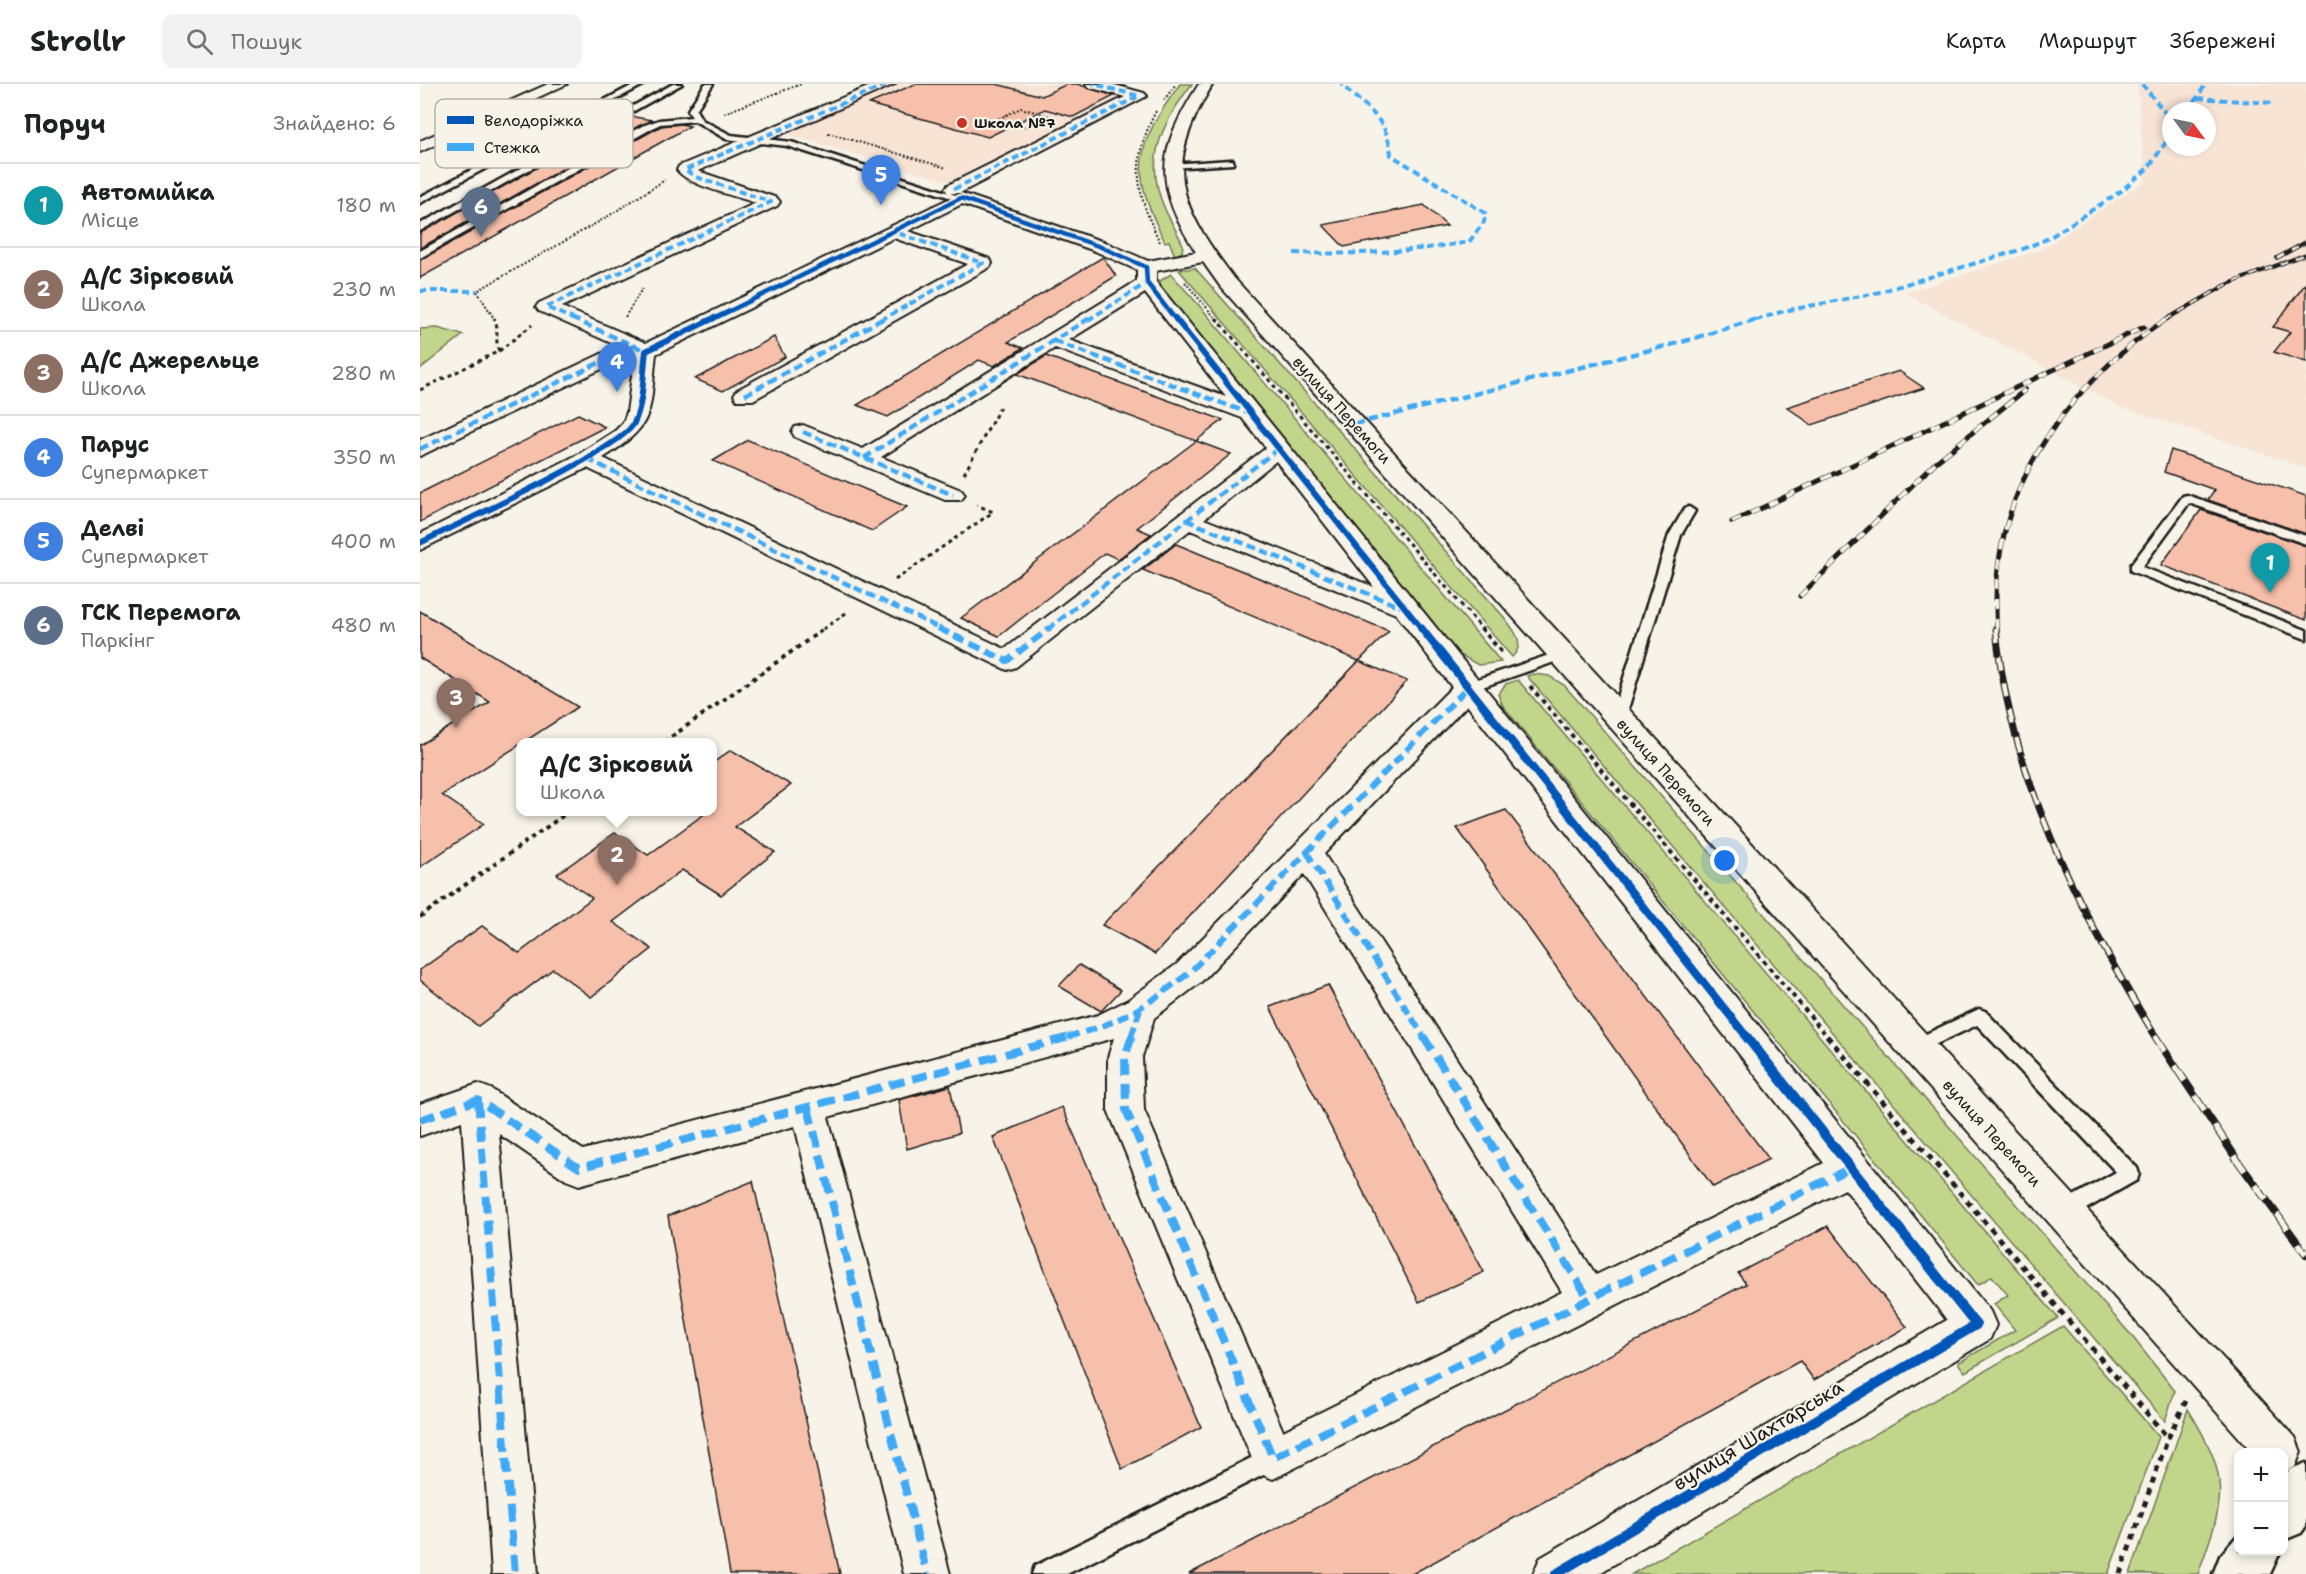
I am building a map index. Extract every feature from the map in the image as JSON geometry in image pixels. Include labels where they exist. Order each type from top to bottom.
[{"type":"street","points":[[527,99],[560,84]]},
{"type":"street","points":[[685,170],[888,84]]},
{"type":"street","points":[[420,449],[636,346],[892,231],[1138,96],[1094,84]]},
{"type":"street","name":"вулиця Перемоги","points":[[1206,84],[1192,103],[1176,135],[1171,166],[1177,199],[1207,256],[1227,282],[1561,656],[2276,1448]]},
{"type":"street","points":[[420,147],[435,140]]},
{"type":"street","points":[[636,346],[546,307],[771,202],[696,177],[685,170]]},
{"type":"street","points":[[957,194],[1101,247],[1155,270],[1249,413],[1852,1167],[1273,1458],[1126,1110],[1125,1057],[1140,1010]]},
{"type":"street","points":[[746,395],[983,263],[892,231]]},
{"type":"street","points":[[864,458],[1054,341],[1155,270],[1207,256]]},
{"type":"street","points":[[1054,341],[1249,413]]},
{"type":"street","points":[[420,543],[587,459],[622,436],[633,425],[638,412],[636,346]]},
{"type":"street","points":[[803,432],[953,495]]},
{"type":"street","points":[[587,459],[1007,661],[1279,448]]},
{"type":"street","points":[[1186,520],[1407,610]]},
{"type":"street","points":[[478,1100],[579,1168],[1105,1027],[1140,1010],[1189,973],[1468,687]]},
{"type":"street","points":[[1306,851],[1589,1299]]},
{"type":"street","points":[[420,1120],[478,1100]]},
{"type":"street","points":[[478,1100],[515,1574]]},
{"type":"street","points":[[808,1108],[927,1574]]},
{"type":"street","name":"вулиця Шахтарська","points":[[1556,1574],[1976,1325],[1852,1167]]},
{"type":"street","points":[[2288,1461],[2306,1481]]},
{"type":"street","points":[[2288,1510],[2306,1487]]},
{"type":"street","points":[[2238,1574],[2252,1556]]},
{"type":"lane","points":[[612,99],[641,84]]},
{"type":"lane","points":[[633,109],[678,84]]},
{"type":"lane","points":[[697,121],[692,110],[708,84]]},
{"type":"lane","points":[[633,135],[660,122],[697,121],[729,137],[788,144],[957,194]]},
{"type":"lane","points":[[1171,166],[1230,162]]},
{"type":"lane","points":[[420,200],[481,168]]},
{"type":"lane","points":[[420,228],[528,168]]},
{"type":"lane","points":[[420,255],[574,168]]},
{"type":"lane","points":[[2306,540],[2187,498],[2135,568],[2306,635]]},
{"type":"lane","points":[[1618,719],[1675,535],[1689,511]]},
{"type":"lane","points":[[1468,687],[1561,656]]},
{"type":"lane","points":[[1915,1047],[1979,1016],[2130,1174],[2063,1212]]},
{"type":"lane","points":[[1043,1574],[1273,1458]]},
{"type":"path","points":[[697,121],[720,116],[732,108],[801,84]]},
{"type":"path","points":[[1155,270],[1173,256],[1167,243],[1161,243],[1148,218],[1137,184],[1137,169],[1142,138],[1157,110],[1176,84]]},
{"type":"path","points":[[1029,128],[998,119],[1021,108],[1052,117]]},
{"type":"path","points":[[796,123],[948,168]]},
{"type":"path","points":[[500,351],[495,342],[497,323],[477,291],[685,170]]},
{"type":"path","points":[[636,346],[624,315],[664,252]]},
{"type":"path","points":[[1155,270],[1178,274],[2168,1438]]},
{"type":"path","points":[[420,390],[500,351],[552,310]]},
{"type":"path","points":[[420,918],[562,816]]},
{"type":"path","points":[[2120,1574],[2168,1438],[2202,1366]]},
{"type":"shaded area","points":[[898,84],[1076,84],[1127,97],[957,184],[782,133]]},
{"type":"shaded area","points":[[2137,84],[2306,84],[2306,468],[2118,406],[1905,293],[2040,250],[2145,181]]},
{"type":"green space","points":[[1180,84],[1192,84],[1166,124],[1160,138],[1155,167],[1163,205],[1183,245],[1182,252],[1175,256],[1169,241],[1165,242],[1153,217],[1142,177],[1142,160],[1153,125]]},
{"type":"green space","points":[[1195,268],[1503,616],[1517,636],[1518,647],[1512,657],[1179,270]]},
{"type":"green space","points":[[1171,274],[1501,662],[1478,665],[1457,653],[1161,289],[1160,281]]},
{"type":"green space","points":[[437,328],[463,335],[420,369],[420,329]]},
{"type":"green space","points":[[1533,674],[1549,676],[1564,685],[2131,1335],[2175,1391],[2165,1421],[1527,676]]},
{"type":"green space","points":[[1518,680],[2058,1318],[1965,1372],[1958,1363],[2015,1330],[1994,1304],[2008,1295],[1992,1276],[1978,1285],[1503,706],[1498,694],[1506,684]]},
{"type":"green space","points":[[2063,1326],[2159,1437],[2108,1574],[1632,1574]]},
{"type":"green space","points":[[2188,1409],[2212,1454],[2220,1490],[2214,1527],[2198,1574],[2130,1574]]},
{"type":"building","name":"Школа №7","points":[[915,84],[996,84],[1042,96],[1067,84],[1077,84],[1114,96],[1073,117],[1045,109],[988,137],[869,104]]},
{"type":"building","points":[[633,117],[652,120],[633,130]]},
{"type":"building","points":[[681,124],[690,126],[633,158],[633,142],[661,126]]},
{"type":"building","points":[[536,168],[565,168],[420,248],[420,233]]},
{"type":"building","points":[[585,168],[615,168],[420,278],[420,260]]},
{"type":"building","points":[[1424,205],[1447,226],[1344,247],[1323,225]]},
{"type":"building","points":[[1103,257],[1116,276],[1008,342],[1023,348],[994,366],[979,360],[888,417],[857,405]]},
{"type":"building","points":[[2306,283],[2306,362],[2274,352],[2290,332],[2273,327]]},
{"type":"building","points":[[774,337],[785,357],[723,391],[695,379]]},
{"type":"building","points":[[1046,356],[1223,420],[1196,441],[1017,374]]},
{"type":"building","points":[[1899,371],[1924,388],[1812,425],[1787,407]]},
{"type":"building","points":[[578,414],[605,427],[420,522],[420,493]]},
{"type":"building","points":[[748,440],[907,507],[872,531],[713,461]]},
{"type":"building","points":[[1196,441],[1231,454],[1137,528],[1151,534],[1118,559],[1105,553],[999,636],[961,618]]},
{"type":"building","points":[[2171,450],[2306,496],[2306,534],[2208,500],[2215,490],[2164,472]]},
{"type":"building","points":[[2201,510],[2306,546],[2306,620],[2161,565]]},
{"type":"building","points":[[1176,544],[1389,631],[1359,661],[1143,570]]},
{"type":"building","points":[[420,611],[578,707],[530,738],[516,738],[516,747],[442,795],[484,824],[420,867],[420,745],[490,702],[420,658]]},
{"type":"building","points":[[1359,661],[1407,681],[1155,954],[1102,925]]},
{"type":"building","points":[[731,750],[791,785],[735,827],[775,852],[721,895],[682,870],[613,922],[652,949],[591,997],[553,969],[478,1026],[420,980],[420,970],[482,926],[519,953],[592,898],[557,874],[615,833],[648,855],[702,816],[717,816],[717,760]]},
{"type":"building","points":[[1506,810],[1769,1159],[1713,1187],[1457,828]]},
{"type":"building","points":[[1079,965],[1121,990],[1101,1011],[1059,986]]},
{"type":"building","points":[[1328,985],[1484,1272],[1419,1302],[1270,1007]]},
{"type":"building","points":[[950,1086],[959,1133],[907,1149],[899,1100]]},
{"type":"building","points":[[1062,1107],[1201,1427],[1122,1469],[993,1137]]},
{"type":"building","points":[[753,1181],[840,1574],[730,1574],[668,1216]]},
{"type":"building","points":[[1828,1226],[1907,1327],[1814,1380],[1800,1361],[1412,1574],[1189,1574],[1746,1284],[1738,1273]]},
{"type":"railway","points":[[2277,258],[2306,242]]},
{"type":"railway","points":[[2166,319],[2226,285],[2306,254]]},
{"type":"railway","points":[[1997,629],[1997,581],[2004,535],[2018,491],[2039,451],[2064,413],[2095,378],[2130,346],[2166,319]]},
{"type":"railway","points":[[1732,522],[2144,327]]},
{"type":"railway","points":[[1800,596],[1936,462],[2025,390]]},
{"type":"railway","points":[[1996,628],[2003,682],[2016,736],[2032,789],[2052,841],[2101,942],[2156,1037]]},
{"type":"railway","points":[[2155,1036],[2240,1164],[2306,1254]]},
{"type":"marked path","points":[[646,351],[546,307],[771,202],[696,177],[685,170],[888,84]]},
{"type":"marked path","points":[[954,189],[1139,96],[1093,84]]},
{"type":"marked path","points":[[1294,253],[1348,255],[1414,251],[1469,242],[1484,222],[1485,213],[1391,155],[1390,142],[1382,122],[1341,84]]},
{"type":"marked path","points":[[2142,84],[2162,109]]},
{"type":"marked path","points":[[2194,102],[2206,84]]},
{"type":"marked path","points":[[2198,98],[2273,103]]},
{"type":"marked path","points":[[1355,424],[1682,342],[1784,311],[1876,293],[2023,249],[2049,238],[2121,191],[2148,168],[2162,148]]},
{"type":"marked path","points":[[745,395],[983,263],[892,231]]},
{"type":"marked path","points":[[864,458],[1147,283]]},
{"type":"marked path","points":[[420,291],[477,291]]},
{"type":"marked path","points":[[1054,341],[1246,412]]},
{"type":"marked path","points":[[420,449],[636,345]]},
{"type":"marked path","points":[[803,432],[953,495]]},
{"type":"marked path","points":[[587,459],[1007,661],[1279,448]]},
{"type":"marked path","points":[[1186,520],[1401,607]]},
{"type":"marked path","points":[[420,1120],[478,1100],[579,1168],[1105,1027],[1140,1010],[1189,973],[1468,687]]},
{"type":"marked path","points":[[1306,851],[1589,1299]]},
{"type":"marked path","points":[[1140,1010],[1125,1057],[1126,1110],[1273,1458],[1852,1167]]},
{"type":"marked path","points":[[478,1100],[515,1574]]},
{"type":"marked path","points":[[808,1108],[927,1574]]},
{"type":"cycle path","points":[[420,543],[587,459],[623,436],[633,425],[638,412],[646,351],[961,198],[1101,247],[1146,267],[1147,283],[1976,1325],[1556,1574]]},
{"type":"place","name":"Школа №7","points":[[962,123]]},
{"type":"place","name":"Делві","points":[[881,205]]},
{"type":"place","name":"ГСК Перемога","points":[[481,237]]},
{"type":"place","name":"Парус","points":[[617,392]]},
{"type":"place","name":"Автомийка","points":[[2270,593]]},
{"type":"place","name":"Д/С Джерельце","points":[[456,728]]},
{"type":"place","name":"Д/С Зірковий","points":[[617,885]]}]
